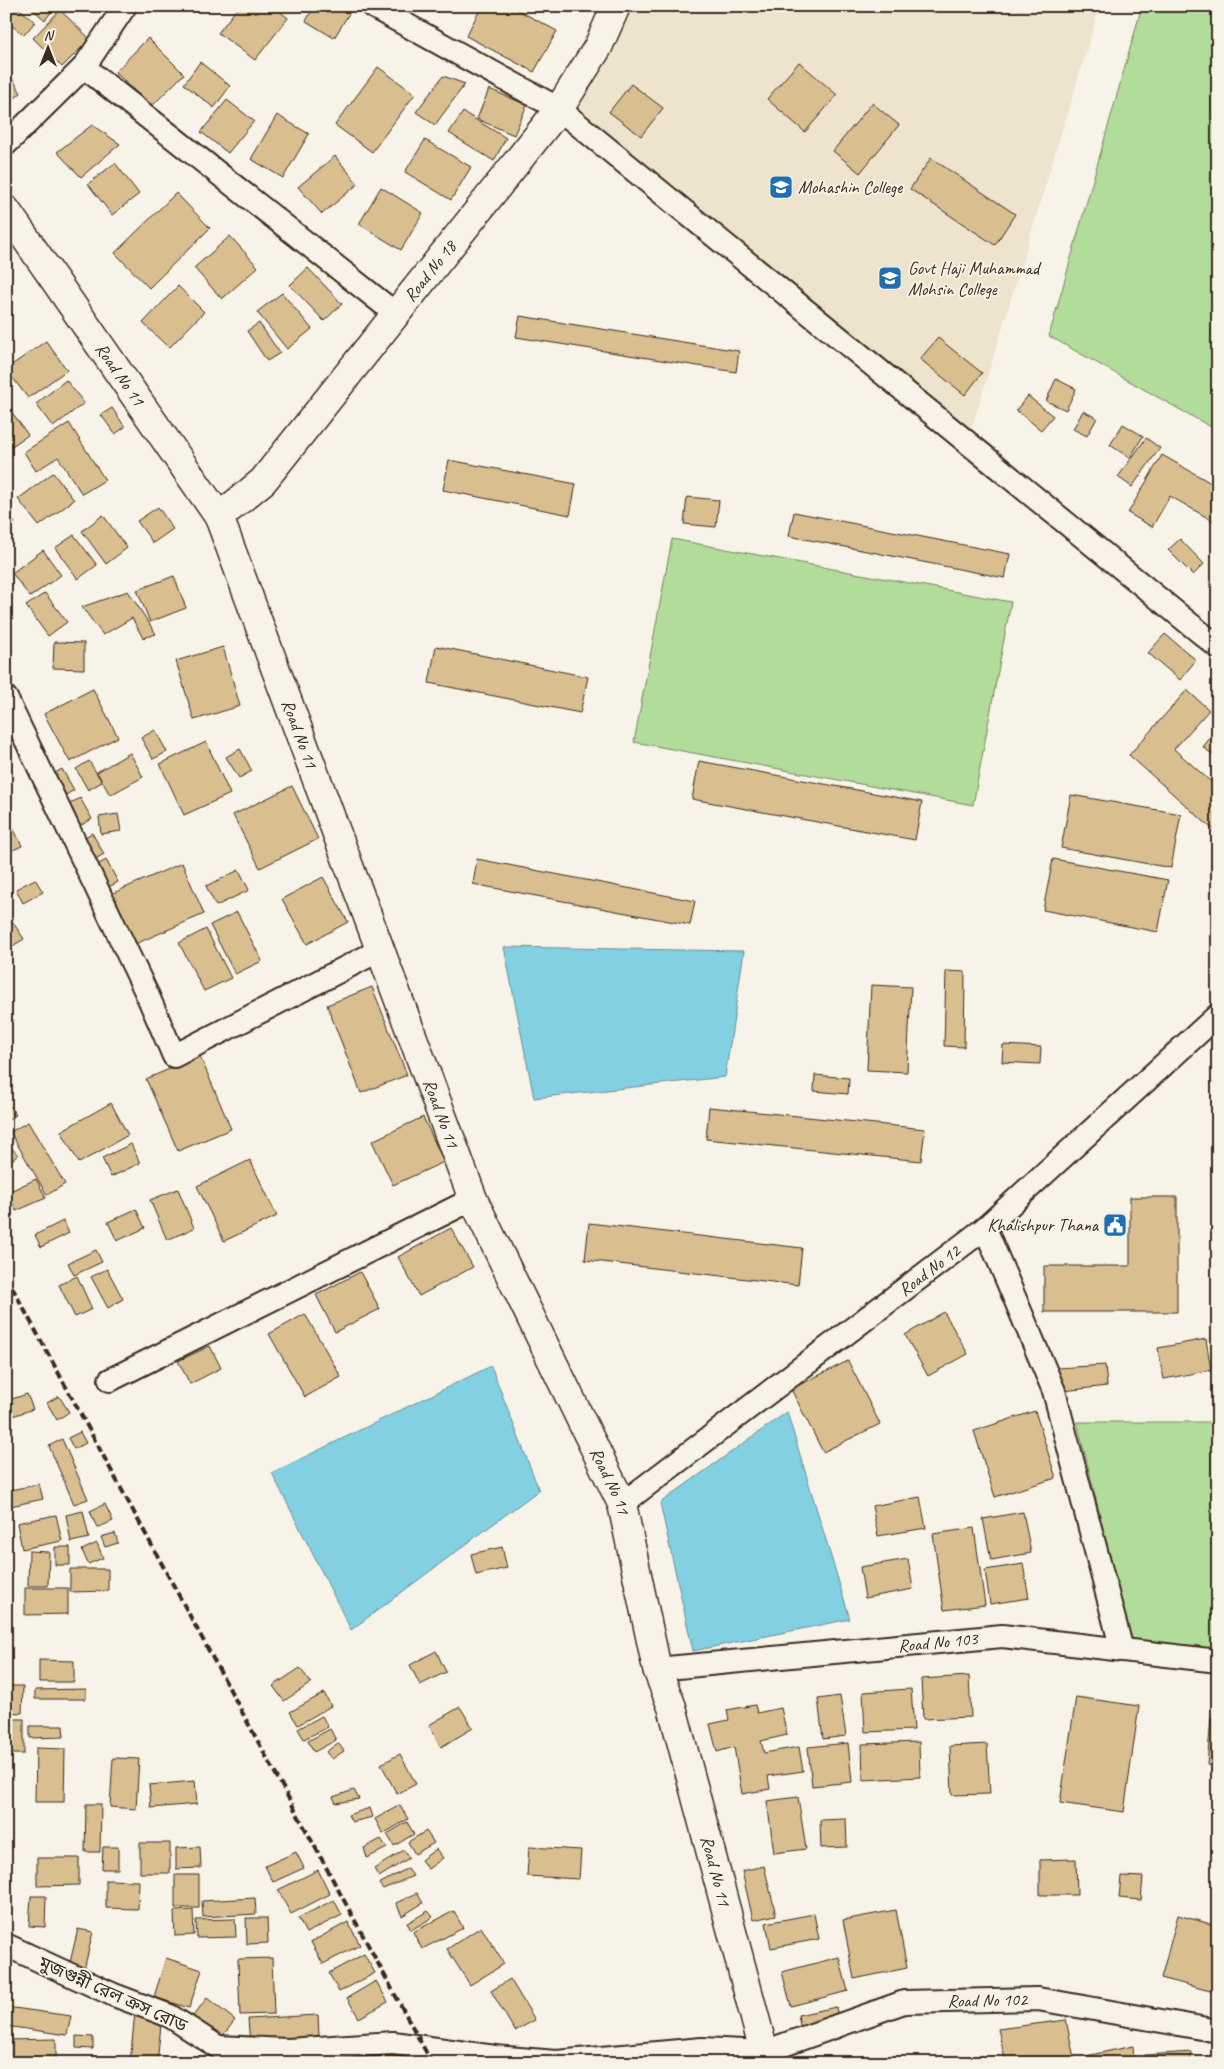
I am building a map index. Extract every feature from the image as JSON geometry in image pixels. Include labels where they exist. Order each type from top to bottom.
[{"type":"street","points":[[6,144],[84,66],[125,6]]},
{"type":"street","points":[[372,6],[559,109],[1218,647]]},
{"type":"street","name":"Road No 18","points":[[219,517],[263,481],[559,109],[598,47],[616,6]]},
{"type":"street","points":[[84,66],[396,314]]},
{"type":"street","name":"Road No 11","points":[[6,210],[219,517],[473,1199],[622,1504],[657,1669],[672,1707],[766,2057]]},
{"type":"street","points":[[6,698],[147,994],[174,1056],[380,950]]},
{"type":"street","name":"Road No 12","points":[[622,1504],[985,1228],[1218,1015]]},
{"type":"street","points":[[110,1380],[473,1199]]},
{"type":"street","points":[[985,1228],[1054,1392],[1122,1650]]},
{"type":"street","name":"Road No 103","points":[[657,1669],[1002,1636],[1218,1661]]},
{"type":"street","name":"মুজগুন্নী রেল ক্রস রোড","points":[[6,1945],[114,1994],[170,2016],[216,2055],[393,2043],[486,2056],[556,2062],[702,2049],[766,2057]]},
{"type":"street","name":"Road No 102","points":[[766,2057],[904,2002],[1038,1999],[1218,2031]]},
{"type":"shaded area","name":"Govt Haji Muhammad Mohsin College","points":[[616,6],[1100,6],[966,447],[559,109]]},
{"type":"green space","points":[[1142,6],[1218,6],[1218,431],[1049,336]]},
{"type":"green space","points":[[672,539],[1011,602],[973,805],[634,742]]},
{"type":"green space","points":[[1077,1422],[1218,1422],[1218,1650],[1131,1641]]},
{"type":"water","points":[[504,947],[744,951],[725,1077],[534,1098]]},
{"type":"water","points":[[491,1366],[539,1490],[351,1630],[272,1473]]},
{"type":"water","points":[[787,1412],[850,1619],[693,1651],[660,1503]]},
{"type":"building","points":[[7,6],[16,6],[35,22],[24,35],[6,21]]},
{"type":"building","points":[[29,6],[56,6],[45,20]]},
{"type":"building","points":[[239,6],[273,6],[288,18],[255,60],[218,33]]},
{"type":"building","points":[[314,6],[353,7],[334,38],[306,21]]},
{"type":"building","points":[[482,6],[510,6],[557,31],[534,72],[466,36]]},
{"type":"building","points":[[60,10],[90,39],[62,67],[33,38]]},
{"type":"building","points":[[148,38],[184,74],[151,107],[115,72]]},
{"type":"building","points":[[200,62],[230,86],[214,108],[184,84]]},
{"type":"building","points":[[799,62],[837,95],[805,132],[767,99]]},
{"type":"building","points":[[378,67],[415,94],[372,152],[335,125]]},
{"type":"building","points":[[6,68],[21,93],[6,105]]},
{"type":"building","points":[[443,76],[465,84],[435,125],[416,112]]},
{"type":"building","points":[[631,84],[663,108],[641,136],[609,112]]},
{"type":"building","points":[[489,89],[527,105],[514,135],[477,119]]},
{"type":"building","points":[[227,100],[254,121],[228,153],[201,132]]},
{"type":"building","points":[[872,103],[899,125],[860,173],[833,151]]},
{"type":"building","points":[[463,112],[506,138],[494,161],[449,133]]},
{"type":"building","points":[[277,115],[309,134],[283,178],[251,159]]},
{"type":"building","points":[[92,125],[120,144],[81,177],[57,152]]},
{"type":"building","points":[[425,140],[471,167],[451,200],[405,172]]},
{"type":"building","points":[[335,156],[358,184],[322,214],[298,187]]},
{"type":"building","points":[[931,158],[1015,214],[995,245],[910,189]]},
{"type":"building","points":[[115,163],[139,194],[112,215],[88,184]]},
{"type":"building","points":[[381,187],[423,213],[401,250],[359,224]]},
{"type":"building","points":[[176,193],[210,228],[149,288],[115,253]]},
{"type":"building","points":[[230,236],[258,267],[222,299],[194,268]]},
{"type":"building","points":[[308,268],[342,304],[324,321],[290,285]]},
{"type":"building","points":[[178,286],[204,312],[169,348],[143,323]]},
{"type":"building","points":[[282,293],[312,329],[287,349],[257,312]]},
{"type":"building","points":[[520,316],[739,351],[736,372],[516,337]]},
{"type":"building","points":[[259,323],[280,353],[267,361],[247,331]]},
{"type":"building","points":[[938,338],[982,373],[965,395],[920,359]]},
{"type":"building","points":[[46,341],[67,370],[28,398],[6,369]]},
{"type":"building","points":[[1056,379],[1076,389],[1066,410],[1046,401]]},
{"type":"building","points":[[66,380],[84,403],[53,427],[36,404]]},
{"type":"building","points":[[1028,396],[1053,416],[1041,430],[1016,410]]},
{"type":"building","points":[[6,404],[28,435],[6,450]]},
{"type":"building","points":[[112,408],[125,427],[115,434],[101,415]]},
{"type":"building","points":[[1083,411],[1097,418],[1087,436],[1073,429]]},
{"type":"building","points":[[69,423],[105,480],[82,494],[58,457],[36,471],[24,452]]},
{"type":"building","points":[[1123,424],[1143,436],[1130,458],[1110,445]]},
{"type":"building","points":[[1146,438],[1160,448],[1132,487],[1118,477]]},
{"type":"building","points":[[1162,455],[1218,487],[1218,524],[1170,496],[1152,527],[1128,513]]},
{"type":"building","points":[[449,460],[576,484],[570,515],[443,490]]},
{"type":"building","points":[[53,473],[74,500],[39,526],[18,499]]},
{"type":"building","points":[[687,497],[719,500],[716,527],[684,524]]},
{"type":"building","points":[[158,507],[173,529],[153,543],[137,521]]},
{"type":"building","points":[[6,509],[15,523],[6,529]]},
{"type":"building","points":[[794,512],[1010,554],[1005,578],[789,536]]},
{"type":"building","points":[[103,515],[127,548],[106,564],[82,531]]},
{"type":"building","points":[[74,535],[97,565],[78,579],[55,548]]},
{"type":"building","points":[[1180,539],[1204,564],[1193,575],[1168,550]]},
{"type":"building","points":[[43,550],[61,575],[30,597],[12,573]]},
{"type":"building","points":[[174,576],[186,608],[150,622],[137,590]]},
{"type":"building","points":[[128,591],[156,634],[143,638],[132,618],[103,635],[82,607]]},
{"type":"building","points":[[45,593],[67,622],[48,636],[26,606]]},
{"type":"building","points":[[1165,634],[1196,660],[1180,680],[1148,653]]},
{"type":"building","points":[[54,642],[84,643],[84,669],[53,668]]},
{"type":"building","points":[[436,646],[588,677],[580,713],[429,683]]},
{"type":"building","points":[[223,647],[240,706],[194,720],[176,661]]},
{"type":"building","points":[[93,689],[118,737],[70,762],[44,714]]},
{"type":"building","points":[[1187,690],[1209,710],[1174,749],[1218,788],[1218,834],[1129,755]]},
{"type":"building","points":[[1218,728],[1218,759],[1203,747]]},
{"type":"building","points":[[155,730],[167,752],[153,759],[141,738]]},
{"type":"building","points":[[206,742],[230,794],[184,815],[160,764]]},
{"type":"building","points":[[240,749],[252,771],[239,778],[226,757]]},
{"type":"building","points":[[130,753],[143,777],[110,795],[97,772]]},
{"type":"building","points":[[89,761],[102,782],[88,790],[76,769]]},
{"type":"building","points":[[699,761],[922,802],[915,840],[692,799]]},
{"type":"building","points":[[62,769],[74,790],[61,798],[48,777]]},
{"type":"building","points":[[292,786],[318,839],[260,868],[233,815]]},
{"type":"building","points":[[1071,795],[1181,814],[1171,868],[1061,848]]},
{"type":"building","points":[[80,798],[92,819],[78,827],[66,806]]},
{"type":"building","points":[[6,813],[22,846],[6,853]]},
{"type":"building","points":[[118,814],[121,831],[101,834],[99,817]]},
{"type":"building","points":[[92,833],[104,854],[90,862],[78,841]]},
{"type":"building","points":[[477,859],[695,901],[690,925],[473,884]]},
{"type":"building","points":[[1053,859],[1168,880],[1158,932],[1043,910]]},
{"type":"building","points":[[106,860],[118,882],[105,889],[92,868]]},
{"type":"building","points":[[182,863],[204,914],[133,945],[111,894]]},
{"type":"building","points":[[239,870],[249,890],[216,906],[206,886]]},
{"type":"building","points":[[323,877],[348,922],[307,944],[282,899]]},
{"type":"building","points":[[35,879],[43,892],[23,903],[16,889]]},
{"type":"building","points":[[6,912],[24,939],[6,950]]},
{"type":"building","points":[[237,912],[262,961],[235,974],[210,925]]},
{"type":"building","points":[[206,929],[231,978],[204,991],[179,943]]},
{"type":"building","points":[[946,971],[965,972],[964,1047],[944,1046]]},
{"type":"building","points":[[871,985],[911,987],[907,1072],[867,1070]]},
{"type":"building","points":[[372,987],[407,1075],[361,1093],[327,1005]]},
{"type":"building","points":[[1003,1045],[1041,1047],[1040,1064],[1002,1062]]},
{"type":"building","points":[[200,1056],[231,1129],[178,1151],[146,1079]]},
{"type":"building","points":[[815,1075],[849,1078],[848,1094],[814,1091]]},
{"type":"building","points":[[6,1100],[16,1115],[6,1121]]},
{"type":"building","points":[[111,1103],[128,1135],[79,1163],[61,1131]]},
{"type":"building","points":[[709,1107],[925,1129],[921,1161],[706,1139]]},
{"type":"building","points":[[423,1117],[444,1162],[393,1185],[372,1141]]},
{"type":"building","points":[[28,1122],[65,1184],[47,1195],[10,1132]]},
{"type":"building","points":[[6,1142],[18,1155],[6,1165]]},
{"type":"building","points":[[131,1144],[140,1163],[111,1177],[102,1158]]},
{"type":"building","points":[[250,1160],[277,1216],[224,1241],[197,1186]]},
{"type":"building","points":[[36,1179],[46,1198],[16,1211],[8,1192]]},
{"type":"building","points":[[178,1189],[194,1228],[167,1240],[150,1200]]},
{"type":"building","points":[[1130,1197],[1177,1197],[1177,1312],[1044,1312],[1044,1266],[1130,1266]]},
{"type":"building","points":[[136,1209],[145,1228],[117,1241],[108,1222]]},
{"type":"building","points":[[63,1221],[69,1233],[41,1247],[35,1235]]},
{"type":"building","points":[[589,1223],[802,1248],[798,1285],[585,1260]]},
{"type":"building","points":[[451,1228],[473,1267],[419,1296],[398,1257]]},
{"type":"building","points":[[96,1250],[102,1262],[74,1275],[68,1263]]},
{"type":"building","points":[[107,1269],[123,1299],[108,1308],[91,1277]]},
{"type":"building","points":[[360,1272],[380,1309],[335,1332],[316,1295]]},
{"type":"building","points":[[77,1276],[92,1309],[75,1317],[59,1285]]},
{"type":"building","points":[[944,1312],[968,1354],[928,1376],[905,1335]]},
{"type":"building","points":[[305,1314],[341,1377],[305,1397],[269,1334]]},
{"type":"building","points":[[1206,1339],[1211,1370],[1164,1379],[1158,1348]]},
{"type":"building","points":[[210,1346],[221,1368],[190,1384],[178,1361]]},
{"type":"building","points":[[848,1361],[880,1424],[823,1452],[791,1389]]},
{"type":"building","points":[[1105,1365],[1107,1386],[1063,1391],[1058,1368]]},
{"type":"building","points":[[27,1394],[33,1409],[10,1417],[6,1401]]},
{"type":"building","points":[[59,1396],[69,1412],[57,1420],[47,1403]]},
{"type":"building","points":[[1035,1411],[1056,1478],[995,1497],[974,1431]]},
{"type":"building","points":[[80,1432],[86,1443],[74,1449],[68,1438]]},
{"type":"building","points":[[62,1439],[88,1499],[74,1504],[49,1446]]},
{"type":"building","points":[[39,1484],[43,1499],[6,1507],[6,1491]]},
{"type":"building","points":[[920,1497],[926,1528],[878,1536],[872,1506]]},
{"type":"building","points":[[105,1504],[113,1521],[97,1528],[90,1511]]},
{"type":"building","points":[[83,1511],[89,1538],[71,1542],[66,1515]]},
{"type":"building","points":[[1023,1512],[1031,1553],[991,1560],[983,1519]]},
{"type":"building","points":[[56,1515],[62,1541],[22,1549],[17,1523]]},
{"type":"building","points":[[974,1528],[985,1605],[944,1610],[933,1534]]},
{"type":"building","points":[[115,1533],[118,1543],[105,1547],[101,1537]]},
{"type":"building","points":[[97,1543],[103,1558],[88,1564],[82,1550]]},
{"type":"building","points":[[55,1547],[70,1547],[70,1565],[55,1565]]},
{"type":"building","points":[[502,1547],[507,1568],[476,1575],[471,1554]]},
{"type":"building","points":[[29,1551],[49,1552],[48,1586],[28,1586]]},
{"type":"building","points":[[908,1559],[913,1589],[865,1598],[860,1567]]},
{"type":"building","points":[[1023,1564],[1029,1598],[990,1604],[985,1570]]},
{"type":"building","points":[[70,1569],[108,1569],[108,1591],[70,1592]]},
{"type":"building","points":[[25,1588],[68,1588],[68,1614],[25,1615]]},
{"type":"building","points":[[436,1651],[446,1672],[420,1685],[410,1665]]},
{"type":"building","points":[[39,1660],[74,1661],[74,1682],[39,1682]]},
{"type":"building","points":[[300,1668],[311,1683],[284,1701],[273,1686]]},
{"type":"building","points":[[969,1676],[971,1717],[923,1719],[921,1679]]},
{"type":"building","points":[[6,1686],[23,1686],[22,1713],[6,1712]]},
{"type":"building","points":[[86,1689],[86,1699],[35,1699],[35,1690]]},
{"type":"building","points":[[911,1689],[914,1730],[865,1732],[863,1692]]},
{"type":"building","points":[[324,1693],[331,1706],[298,1725],[290,1712]]},
{"type":"building","points":[[840,1696],[846,1736],[823,1739],[818,1699]]},
{"type":"building","points":[[1076,1697],[1139,1706],[1124,1812],[1060,1803]]},
{"type":"building","points":[[755,1705],[757,1713],[781,1708],[787,1735],[761,1741],[764,1753],[799,1747],[803,1771],[768,1776],[770,1789],[742,1794],[734,1747],[717,1752],[710,1724],[729,1720],[727,1710]]},
{"type":"building","points":[[460,1707],[473,1728],[441,1747],[429,1725]]},
{"type":"building","points":[[322,1716],[328,1727],[304,1739],[298,1729]]},
{"type":"building","points":[[1211,1718],[1218,1718],[1218,1766],[1207,1765]]},
{"type":"building","points":[[6,1719],[24,1719],[24,1754],[6,1754]]},
{"type":"building","points":[[30,1726],[63,1726],[64,1737],[30,1738]]},
{"type":"building","points":[[330,1729],[336,1740],[314,1752],[308,1741]]},
{"type":"building","points":[[919,1742],[920,1777],[863,1780],[862,1744]]},
{"type":"building","points":[[338,1743],[344,1751],[332,1759],[326,1752]]},
{"type":"building","points":[[848,1743],[852,1782],[812,1786],[808,1747]]},
{"type":"building","points":[[987,1744],[990,1794],[952,1795],[950,1746]]},
{"type":"building","points":[[36,1748],[65,1749],[64,1802],[35,1802]]},
{"type":"building","points":[[400,1754],[416,1784],[397,1794],[381,1764]]},
{"type":"building","points":[[113,1758],[139,1759],[136,1809],[110,1807]]},
{"type":"building","points":[[195,1781],[197,1804],[151,1808],[149,1785]]},
{"type":"building","points":[[354,1790],[359,1799],[336,1803],[333,1797]]},
{"type":"building","points":[[798,1797],[806,1849],[774,1853],[767,1801]]},
{"type":"building","points":[[86,1804],[101,1804],[100,1852],[85,1852]]},
{"type":"building","points":[[400,1805],[408,1819],[383,1834],[375,1819]]},
{"type":"building","points":[[370,1808],[373,1817],[352,1822],[348,1815]]},
{"type":"building","points":[[846,1819],[847,1847],[821,1848],[820,1820]]},
{"type":"building","points":[[407,1822],[414,1834],[394,1846],[387,1834]]},
{"type":"building","points":[[426,1831],[434,1843],[415,1854],[408,1842]]},
{"type":"building","points":[[381,1839],[387,1848],[367,1858],[364,1848]]},
{"type":"building","points":[[140,1843],[170,1843],[170,1873],[140,1873]]},
{"type":"building","points":[[103,1847],[118,1847],[118,1869],[102,1869]]},
{"type":"building","points":[[200,1847],[201,1868],[176,1869],[176,1848]]},
{"type":"building","points":[[529,1847],[581,1850],[579,1879],[527,1876]]},
{"type":"building","points":[[436,1849],[443,1858],[428,1869],[421,1860]]},
{"type":"building","points":[[404,1850],[409,1858],[379,1877],[374,1869]]},
{"type":"building","points":[[296,1852],[304,1868],[273,1882],[265,1866]]},
{"type":"building","points":[[37,1858],[79,1858],[79,1885],[37,1886]]},
{"type":"building","points":[[1076,1859],[1077,1895],[1040,1895],[1040,1860]]},
{"type":"building","points":[[764,1866],[776,1915],[753,1920],[742,1871]]},
{"type":"building","points":[[408,1868],[413,1876],[383,1889],[379,1884]]},
{"type":"building","points":[[318,1870],[330,1894],[291,1914],[278,1890]]},
{"type":"building","points":[[175,1875],[199,1875],[199,1908],[175,1908]]},
{"type":"building","points":[[1121,1876],[1143,1877],[1141,1900],[1119,1898]]},
{"type":"building","points":[[106,1880],[139,1881],[138,1909],[106,1908]]},
{"type":"building","points":[[417,1893],[423,1903],[402,1916],[396,1903]]},
{"type":"building","points":[[31,1896],[46,1896],[45,1927],[29,1926]]},
{"type":"building","points":[[255,1898],[256,1914],[203,1917],[202,1901]]},
{"type":"building","points":[[334,1900],[342,1915],[306,1933],[298,1918]]},
{"type":"building","points":[[193,1910],[194,1935],[175,1936],[174,1911]]},
{"type":"building","points":[[896,1910],[907,1968],[854,1979],[843,1920]]},
{"type":"building","points":[[428,1911],[433,1917],[411,1930],[407,1923]]},
{"type":"building","points":[[454,1911],[463,1928],[422,1949],[413,1932]]},
{"type":"building","points":[[814,1914],[819,1939],[771,1948],[766,1923]]},
{"type":"building","points":[[1178,1915],[1218,1926],[1218,1977],[1214,1992],[1161,1978]]},
{"type":"building","points":[[246,1918],[267,1918],[268,1943],[247,1944]]},
{"type":"building","points":[[235,1919],[236,1937],[197,1938],[196,1920]]},
{"type":"building","points":[[348,1922],[360,1945],[323,1964],[311,1942]]},
{"type":"building","points":[[481,1927],[504,1964],[470,1985],[447,1949]]},
{"type":"building","points":[[78,1929],[93,1932],[82,1978],[67,1975]]},
{"type":"building","points":[[364,1954],[375,1973],[339,1992],[329,1973]]},
{"type":"building","points":[[839,1957],[848,1991],[791,2006],[782,1972]]},
{"type":"building","points":[[166,1958],[202,1970],[189,2008],[154,1997]]},
{"type":"building","points":[[272,1958],[274,2014],[240,2015],[238,1959]]},
{"type":"building","points":[[510,1979],[535,2020],[515,2031],[491,1991]]},
{"type":"building","points":[[376,1981],[388,2002],[359,2018],[347,1998]]},
{"type":"building","points":[[207,1998],[235,2020],[218,2042],[190,2020]]},
{"type":"building","points":[[7,2007],[71,2016],[67,2035],[6,2026]]},
{"type":"building","points":[[836,2007],[842,2038],[804,2046],[798,2015]]},
{"type":"building","points":[[135,2012],[162,2015],[157,2063],[130,2063]]},
{"type":"building","points":[[318,2015],[319,2038],[250,2043],[248,2019]]},
{"type":"building","points":[[1066,2020],[1074,2058],[1051,2063],[1006,2063],[998,2029]]},
{"type":"building","points":[[76,2036],[93,2037],[93,2049],[76,2048]]},
{"type":"building","points":[[56,2039],[56,2063],[6,2063],[6,2040]]},
{"type":"building","points":[[1133,2046],[1134,2063],[1087,2063],[1086,2056]]},
{"type":"building","points":[[1192,2052],[1190,2063],[1145,2063],[1145,2055]]},
{"type":"building","points":[[348,2053],[348,2063],[298,2063],[298,2055]]},
{"type":"building","points":[[403,2054],[404,2063],[374,2063],[374,2057]]},
{"type":"building","points":[[289,2057],[289,2063],[235,2063],[235,2058]]},
{"type":"building","points":[[889,2057],[890,2063],[856,2063],[856,2062]]},
{"type":"railway","points":[[6,1276],[432,2063]]},
{"type":"place","name":"Mohashin College","points":[[781,187]]},
{"type":"place","name":"Govt Haji Muhammad Mohsin College","points":[[890,278]]},
{"type":"place","name":"Khalishpur Thana","points":[[1115,1225]]}]
